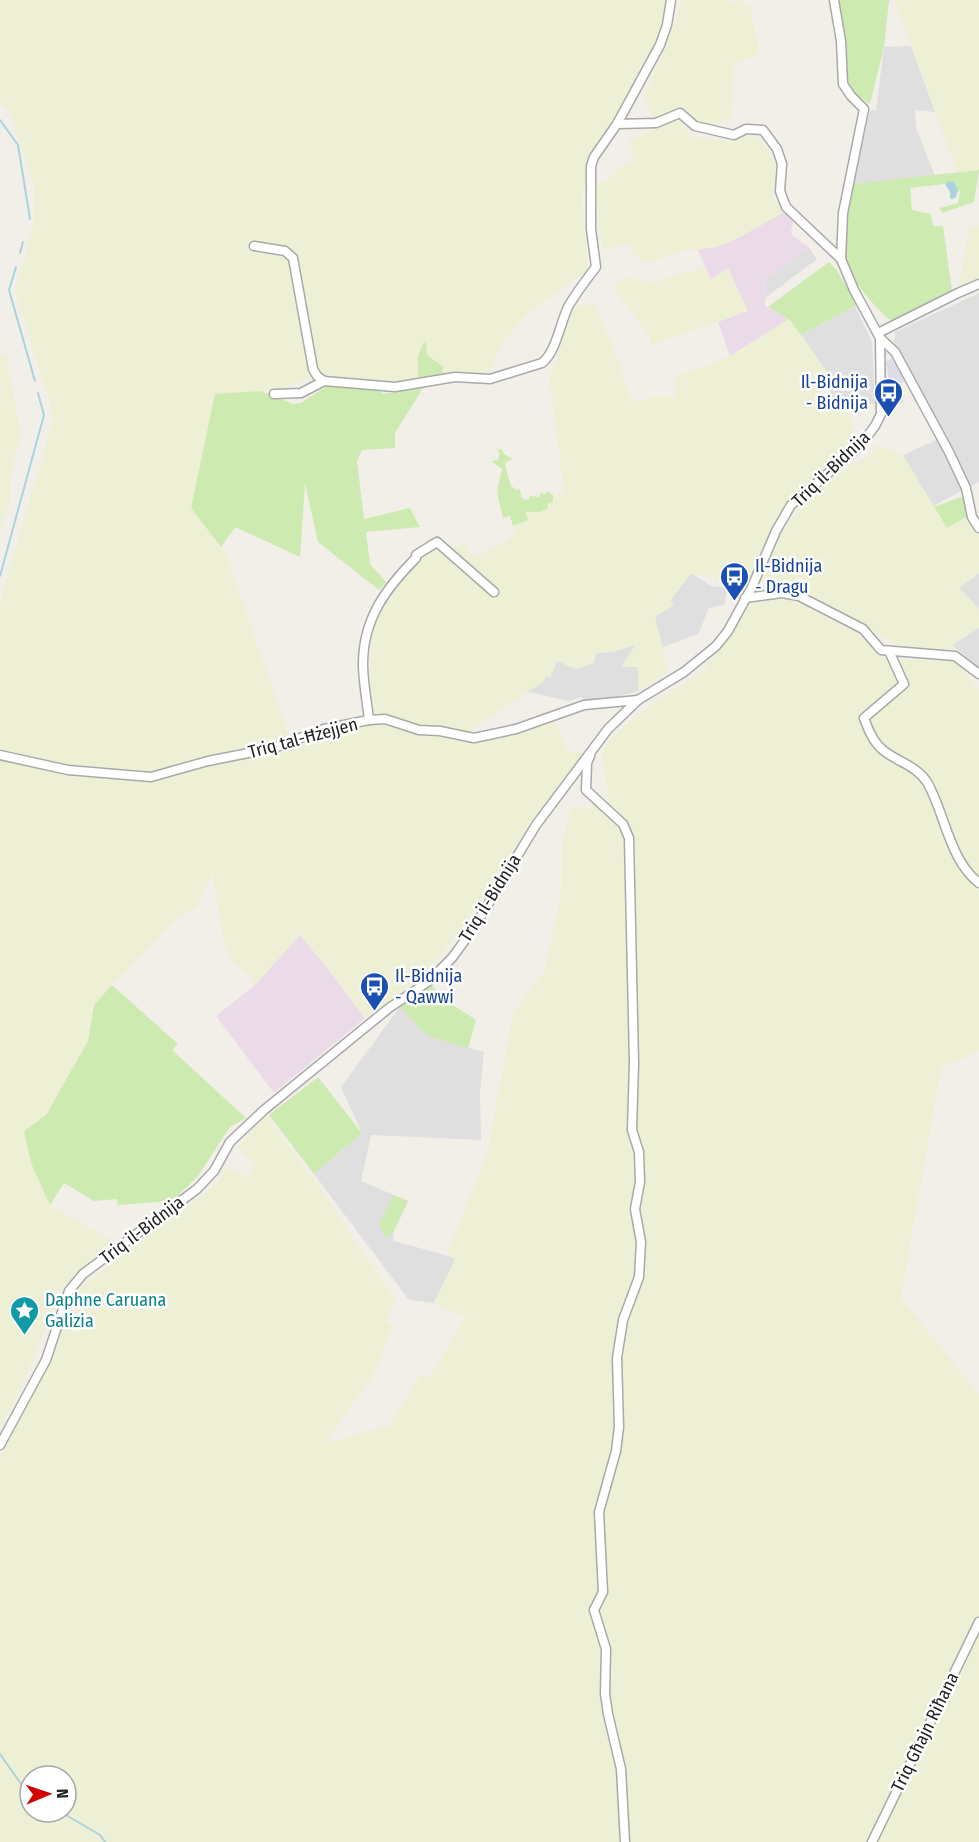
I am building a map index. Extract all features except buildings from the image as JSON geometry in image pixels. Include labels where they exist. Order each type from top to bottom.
[{"type":"street","points":[[254,246],[285,251],[293,258],[313,369],[324,381],[395,387],[455,377],[490,379],[542,363],[552,352],[559,327],[569,306],[596,267],[591,229],[589,176],[591,165],[660,45],[667,25],[671,0]]},
{"type":"street","points":[[834,0],[841,41],[843,84],[864,109],[843,213],[841,259]]},
{"type":"street","points":[[616,124],[656,123],[680,113],[695,126],[734,135],[746,129],[763,130],[777,149],[782,164],[780,191],[786,207],[841,259],[854,290],[879,335],[895,352],[949,452],[966,488],[972,517],[979,528]]},
{"type":"street","points":[[879,335],[979,284]]},
{"type":"street","name":"Triq il-Bidnija","points":[[0,1444],[46,1360],[69,1291],[83,1274],[197,1189],[214,1171],[230,1142],[264,1110],[389,1008],[429,981],[452,958],[473,929],[536,825],[608,729],[638,700],[684,672],[717,646],[728,631],[791,505],[860,446],[878,420],[881,414],[879,335]]},
{"type":"street","points":[[274,394],[301,393],[324,381]]},
{"type":"street","points":[[369,720],[363,666],[367,631],[379,602],[416,558],[416,555],[438,542],[494,592]]},
{"type":"street","points":[[745,598],[782,593],[799,596],[863,629],[881,650],[955,656],[979,674]]},
{"type":"street","points":[[889,651],[904,684],[864,718],[882,750],[905,761],[926,780],[958,857],[979,883]]},
{"type":"street","name":"Triq tal-Ħżejjen","points":[[0,755],[68,770],[151,777],[208,761],[274,748],[324,729],[369,720],[385,719],[419,730],[440,731],[474,738],[516,729],[584,705],[638,700]]},
{"type":"street","points":[[592,750],[587,764],[586,790],[623,824],[629,838],[634,1063],[632,1130],[639,1152],[640,1182],[635,1209],[641,1242],[639,1277],[624,1320],[617,1358],[619,1426],[616,1451],[599,1512],[603,1592],[594,1610],[606,1649],[605,1694],[621,1769],[625,1842]]},
{"type":"street","name":"Triq Għajn Riħana","points":[[872,1842],[979,1622]]},
{"type":"shaded area","points":[[911,46],[935,112],[915,110],[916,128],[935,176],[853,184],[870,110],[876,110],[884,47]]},
{"type":"shaded area","points":[[786,211],[793,223],[791,231],[793,236],[809,247],[766,279],[765,306],[789,319],[730,356],[718,322],[747,311],[728,269],[711,280],[698,250],[728,243]]},
{"type":"shaded area","points":[[809,247],[817,259],[765,298],[766,279]]},
{"type":"shaded area","points":[[979,293],[979,482],[931,507],[903,455],[945,436],[894,343],[895,332]]},
{"type":"shaded area","points":[[855,306],[872,342],[875,404],[845,405],[832,400],[827,372],[801,335]]},
{"type":"shaded area","points":[[891,358],[906,380],[897,386],[904,402],[893,404],[886,362]]},
{"type":"shaded area","points":[[691,573],[711,586],[728,588],[724,605],[709,608],[698,634],[663,647],[654,617],[673,606],[670,601]]},
{"type":"shaded area","points":[[979,573],[979,609],[959,588]]},
{"type":"shaded area","points":[[979,628],[979,668],[952,645]]},
{"type":"shaded area","points":[[535,638],[595,653],[613,652],[636,645],[639,691],[584,705],[582,697],[568,701],[516,689]]},
{"type":"shaded area","points":[[300,935],[365,1018],[274,1093],[216,1016],[255,985]]},
{"type":"shaded area","points":[[400,1007],[427,1035],[484,1052],[480,1092],[481,1140],[371,1135],[361,1181],[408,1201],[393,1233],[394,1241],[456,1258],[434,1303],[409,1300],[314,1174],[362,1133],[341,1087]]},
{"type":"green space","points":[[0,0],[666,0],[661,32],[652,52],[599,142],[582,196],[588,271],[529,311],[504,341],[487,375],[455,373],[386,387],[323,373],[278,390],[217,394],[191,508],[227,555],[293,749],[376,706],[369,682],[373,625],[406,574],[421,557],[440,549],[444,552],[464,543],[473,558],[511,539],[510,536],[516,534],[510,516],[564,492],[549,375],[558,360],[563,325],[571,311],[580,306],[595,304],[619,362],[632,402],[657,396],[676,399],[676,377],[730,356],[789,319],[827,372],[822,402],[848,410],[857,441],[794,495],[772,526],[748,583],[737,579],[717,579],[691,573],[670,601],[674,605],[655,616],[668,672],[639,691],[638,667],[621,667],[635,645],[613,652],[596,653],[594,663],[576,669],[557,661],[550,678],[546,676],[544,681],[468,732],[465,740],[481,741],[523,732],[554,721],[568,751],[584,753],[530,823],[465,925],[437,960],[399,993],[365,1018],[300,935],[255,985],[250,976],[233,961],[225,946],[212,874],[195,908],[178,917],[94,1004],[88,1041],[46,1115],[50,1205],[114,1243],[80,1269],[64,1286],[15,1401],[0,1427],[0,602],[53,420],[47,393],[15,291],[33,227],[34,185],[10,112],[0,102]]},
{"type":"green space","points":[[682,0],[729,0],[730,3],[743,0],[744,4],[749,3],[759,48],[757,55],[752,59],[744,59],[736,63],[733,69],[731,118],[705,127],[681,112],[653,121],[645,95],[667,44]]},
{"type":"green space","points":[[838,0],[889,0],[884,47],[870,104],[849,90]]},
{"type":"green space","points":[[895,0],[979,0],[979,170],[957,172]]},
{"type":"green space","points":[[671,119],[682,122],[692,137],[731,141],[751,136],[761,139],[774,162],[777,175],[772,196],[786,211],[717,247],[684,251],[649,262],[641,261],[634,254],[629,243],[602,250],[596,184],[610,179],[617,169],[634,161],[629,140],[648,133]]},
{"type":"green space","points":[[979,170],[974,202],[942,213],[940,208],[958,203],[960,192],[949,181],[945,184],[910,188],[912,210],[931,214],[933,226],[943,226],[952,290],[892,321],[863,291],[846,262],[845,228],[853,184]]},
{"type":"green space","points":[[979,225],[979,279],[959,287],[969,228]]},
{"type":"green space","points":[[829,262],[836,269],[857,305],[801,335],[789,319],[768,307]]},
{"type":"green space","points":[[705,267],[711,279],[728,268],[748,311],[675,337],[657,341],[657,345],[651,344],[649,335],[613,287],[625,277],[651,282]]},
{"type":"green space","points":[[424,342],[427,345],[428,356],[444,367],[442,371],[447,375],[418,382],[418,356]]},
{"type":"green space","points":[[6,354],[21,435],[11,474],[9,508],[0,531],[0,356]]},
{"type":"green space","points":[[330,384],[380,390],[382,394],[423,388],[395,433],[395,448],[362,450],[357,461],[364,519],[410,508],[420,527],[366,532],[370,564],[386,582],[379,590],[318,542],[305,483],[300,557],[235,527],[221,547],[191,508],[215,394],[261,391],[293,404],[301,403]]},
{"type":"green space","points":[[876,445],[903,455],[947,528],[968,516],[979,531],[979,573],[959,588],[979,609],[979,628],[952,644],[955,647],[934,651],[899,646],[795,590],[758,592],[781,534],[806,499],[856,462],[868,458]]},
{"type":"green space","points":[[501,449],[504,454],[513,459],[505,463],[505,466],[511,486],[517,490],[520,489],[521,497],[525,500],[530,496],[540,497],[540,493],[545,494],[548,491],[553,495],[553,502],[548,504],[548,508],[540,512],[525,512],[528,520],[513,526],[510,516],[503,518],[497,491],[502,469],[491,461],[499,458],[497,450]]},
{"type":"green space","points":[[964,496],[968,516],[947,528],[934,507]]},
{"type":"green space","points":[[787,597],[857,634],[887,660],[952,659],[979,689],[979,1051],[941,1068],[901,1298],[979,1394],[979,1842],[0,1842],[0,1457],[77,1290],[219,1182],[225,1168],[247,1177],[256,1165],[237,1148],[265,1116],[320,1188],[396,1301],[387,1321],[393,1326],[374,1374],[325,1443],[389,1426],[421,1374],[430,1377],[465,1318],[434,1303],[455,1259],[447,1253],[487,1155],[513,1013],[544,972],[561,896],[562,845],[571,809],[609,804],[602,754],[612,736],[650,705],[704,670],[753,602]]},
{"type":"green space","points":[[112,985],[178,1044],[172,1050],[246,1118],[230,1127],[198,1176],[172,1201],[118,1205],[117,1199],[94,1201],[64,1183],[50,1205],[31,1163],[24,1131],[46,1115],[88,1041],[94,1005]]},
{"type":"green space","points":[[431,985],[450,1003],[476,1020],[468,1048],[427,1035],[400,1007]]},
{"type":"green space","points":[[318,1077],[362,1133],[314,1174],[269,1115]]},
{"type":"green space","points":[[394,1195],[408,1201],[393,1233],[385,1238],[379,1224]]},
{"type":"water","points":[[949,181],[954,182],[958,190],[956,197],[952,199],[945,184]]},
{"type":"waterway","points":[[0,120],[18,145],[30,219]]},
{"type":"waterway","points":[[20,253],[23,242]]},
{"type":"waterway","points":[[16,267],[9,290],[35,381]]},
{"type":"waterway","points":[[0,576],[44,415],[38,393]]},
{"type":"waterway","points":[[0,1754],[18,1780]]},
{"type":"waterway","points":[[78,1822],[100,1835],[105,1842]]},
{"type":"place","name":"Il-Bidnija - Bidnija","points":[[889,418]]},
{"type":"place","name":"Il-Bidnija - Dragu","points":[[734,602]]},
{"type":"place","name":"Il-Bidnija - Qawwi","points":[[374,1012]]},
{"type":"place","name":"Daphne Caruana Galizia","points":[[24,1336]]}]
